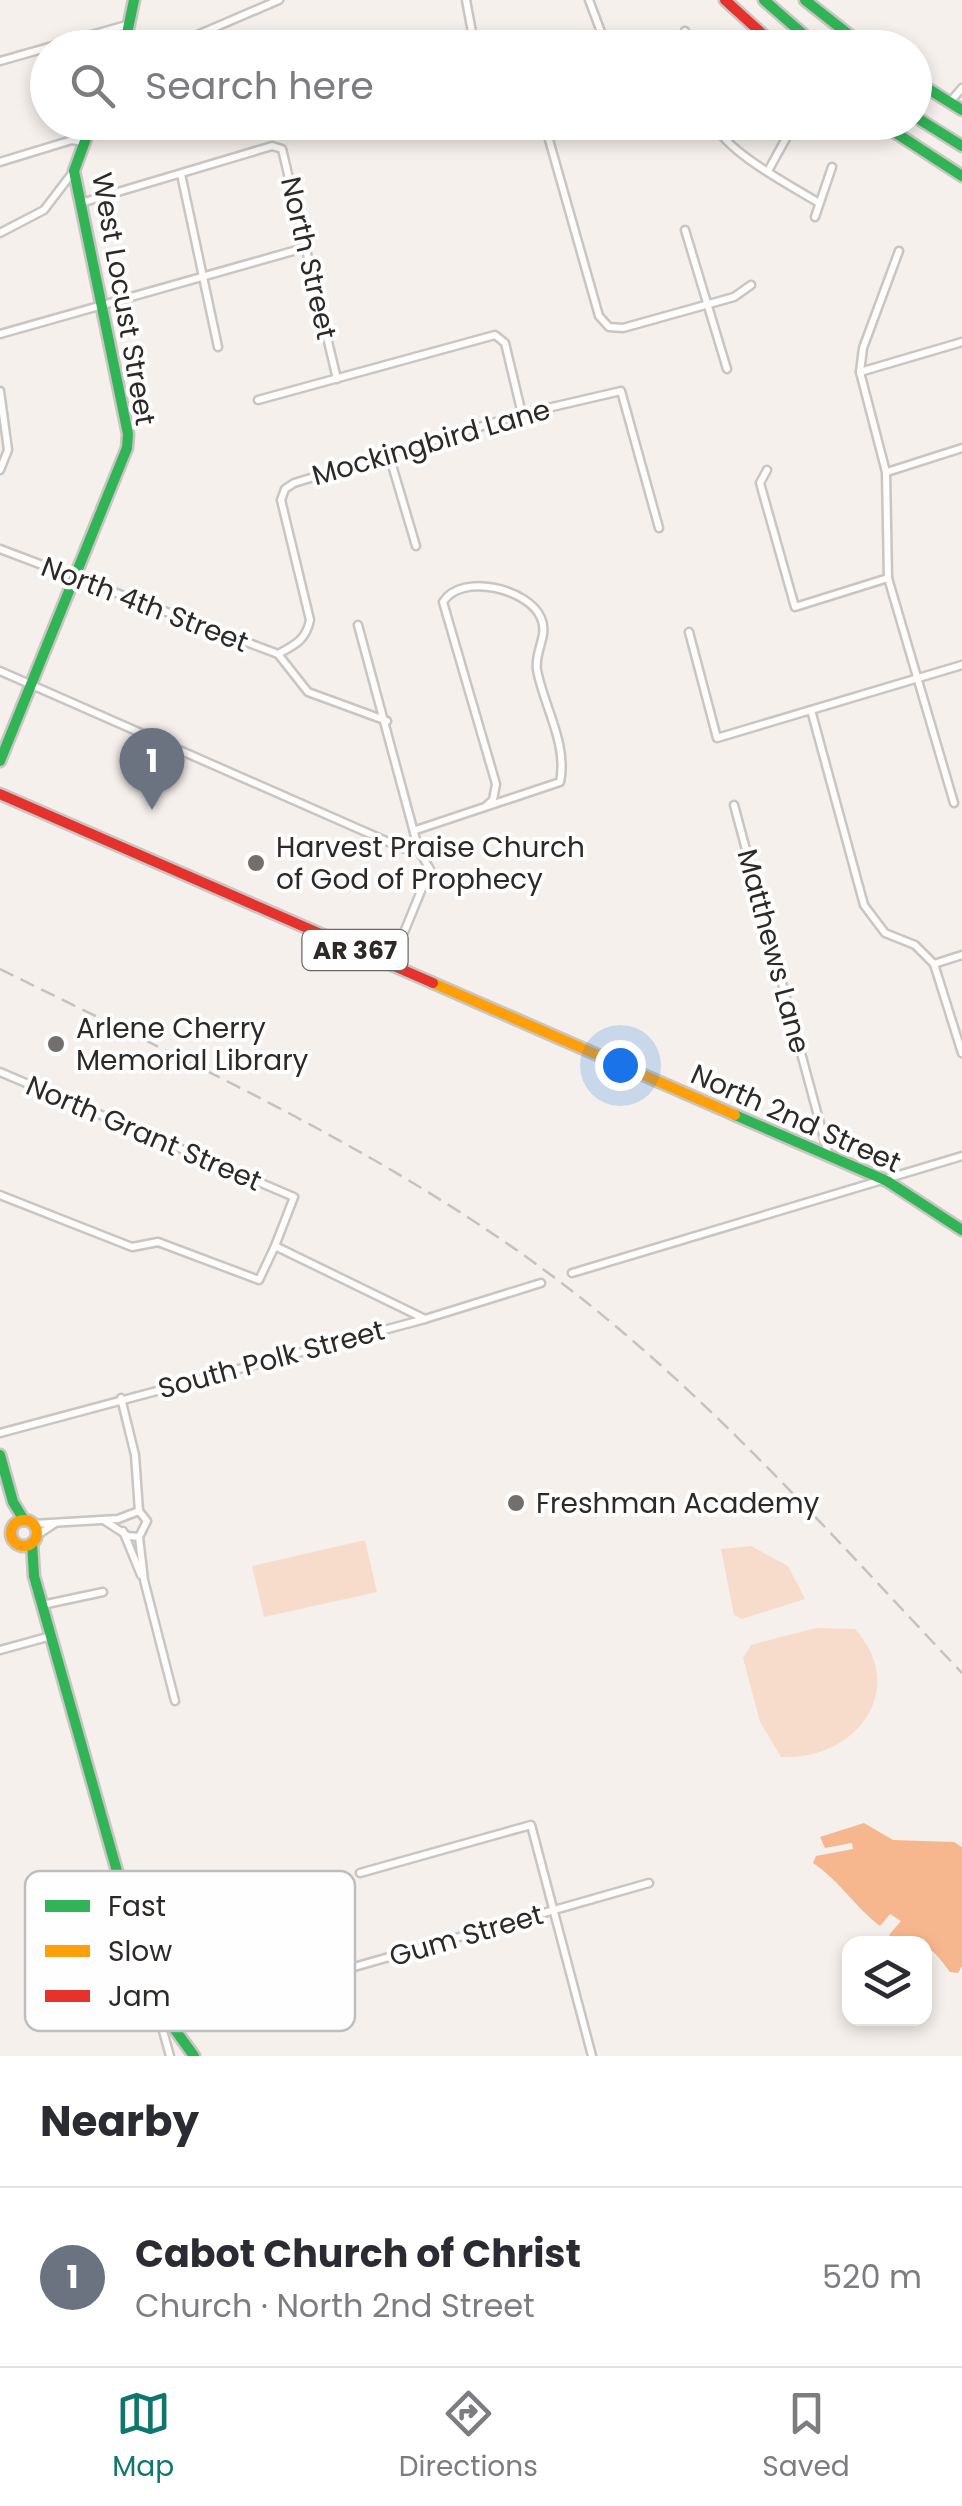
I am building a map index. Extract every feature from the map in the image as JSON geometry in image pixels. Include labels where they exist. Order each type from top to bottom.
[{"type":"main road","points":[[129,30],[134,0]]},
{"type":"main road","points":[[725,0],[758,30]]},
{"type":"main road","points":[[764,0],[798,30]]},
{"type":"main road","points":[[805,0],[843,30]]},
{"type":"main road","points":[[932,91],[962,110]]},
{"type":"main road","points":[[932,127],[962,146]]},
{"type":"main road","points":[[907,140],[962,176]]},
{"type":"main road","name":"West Locust Street","points":[[0,762],[122,464],[128,434],[74,171],[83,142]]},
{"type":"main road","name":"North 2nd Street","points":[[0,794],[828,1154],[887,1181],[962,1230]]},
{"type":"main road","points":[[0,1455],[13,1502],[28,1532],[34,1576],[117,1871]]},
{"type":"main road","points":[[176,2031],[194,2056]]},
{"type":"street","points":[[209,30],[280,0]]},
{"type":"street","points":[[466,0],[472,30]]},
{"type":"street","points":[[589,0],[600,30]]},
{"type":"street","points":[[109,30],[131,24]]},
{"type":"street","points":[[0,60],[30,52]]},
{"type":"street","points":[[950,102],[962,88]]},
{"type":"street","points":[[0,162],[72,140],[83,142]]},
{"type":"street","points":[[549,140],[599,316],[609,327],[623,328],[734,297],[751,285]]},
{"type":"street","points":[[728,140],[820,203]]},
{"type":"street","points":[[768,170],[785,140]]},
{"type":"street","name":"North Street","points":[[181,174],[272,146],[282,148],[337,379]]},
{"type":"street","points":[[816,217],[832,167]]},
{"type":"street","points":[[0,233],[44,210],[74,171]]},
{"type":"street","points":[[80,203],[181,174],[218,347]]},
{"type":"street","points":[[685,230],[727,368]]},
{"type":"street","points":[[0,334],[304,248]]},
{"type":"street","points":[[899,251],[863,348],[860,372],[886,472],[888,578],[954,803]]},
{"type":"street","points":[[258,400],[505,334],[522,414]]},
{"type":"street","points":[[860,372],[962,342]]},
{"type":"street","points":[[0,391],[8,450],[0,470]]},
{"type":"street","name":"Mockingbird Lane","points":[[278,654],[298,644],[308,633],[310,620],[281,500],[285,489],[522,414],[621,391],[659,528]]},
{"type":"street","points":[[886,472],[962,448]]},
{"type":"street","points":[[388,455],[416,546]]},
{"type":"street","points":[[767,470],[760,482],[794,607],[888,578]]},
{"type":"street","name":"North 4th Street","points":[[0,549],[278,654],[308,692],[387,721]]},
{"type":"street","points":[[416,830],[560,782],[562,772],[554,723],[537,668],[544,622],[538,610],[525,602],[477,584],[448,594],[444,614],[496,784],[493,800],[487,806]]},
{"type":"street","points":[[358,625],[419,851],[430,869],[390,965]]},
{"type":"street","points":[[689,632],[718,738],[962,665]]},
{"type":"street","points":[[0,671],[402,848],[419,851]]},
{"type":"street","points":[[811,710],[864,905],[885,933],[915,945],[934,964],[962,1054]]},
{"type":"street","points":[[496,784],[515,798]]},
{"type":"street","name":"Matthews Lane","points":[[734,805],[828,1154]]},
{"type":"street","points":[[934,964],[962,956]]},
{"type":"street","name":"North Grant Street","points":[[0,1072],[294,1197],[275,1246]]},
{"type":"street","points":[[572,1273],[962,1156]]},
{"type":"street","points":[[0,1195],[132,1248],[158,1242],[259,1280],[275,1246],[426,1319]]},
{"type":"street","name":"South Polk Street","points":[[0,1433],[426,1319],[541,1283]]},
{"type":"street","points":[[121,1398],[135,1455],[134,1511],[147,1524],[139,1537],[144,1580],[175,1700]]},
{"type":"street","points":[[28,1532],[54,1524],[122,1518],[134,1511]]},
{"type":"street","points":[[122,1518],[123,1531],[144,1580]]},
{"type":"street","points":[[104,1520],[139,1537]]},
{"type":"street","points":[[42,1606],[102,1592]]},
{"type":"street","points":[[0,1650],[51,1636]]},
{"type":"street","points":[[360,1873],[531,1825],[592,2056]]},
{"type":"street","name":"Gum Street","points":[[355,1967],[649,1884]]},
{"type":"street","points":[[164,2031],[170,2056]]},
{"type":"shaded area","points":[[365,1540],[377,1592],[264,1617],[252,1566]]},
{"type":"shaded area","points":[[751,1546],[788,1566],[805,1599],[742,1619],[734,1615],[721,1549]]},
{"type":"shaded area","points":[[816,1628],[855,1629],[871,1652],[877,1675],[875,1697],[866,1717],[832,1747],[808,1755],[781,1757],[760,1722],[743,1658],[751,1645]]},
{"type":"shaded area","points":[[864,1823],[893,1840],[954,1842],[962,1847],[962,1966],[958,1973],[950,1972],[932,1952],[932,1936],[890,1936],[901,1921],[890,1914],[880,1926],[813,1863],[816,1856],[853,1849],[852,1843],[825,1848],[820,1837]]},
{"type":"railway","points":[[0,969],[355,1149],[424,1189],[555,1278],[611,1322],[716,1417],[962,1673]]},
{"type":"traffic: fast","points":[[128,30],[134,0]]},
{"type":"traffic: fast","points":[[764,0],[798,30]]},
{"type":"traffic: fast","points":[[805,0],[843,30]]},
{"type":"traffic: fast","points":[[932,91],[962,110]]},
{"type":"traffic: fast","points":[[932,127],[962,146]]},
{"type":"traffic: fast","points":[[0,761],[127,448],[128,434],[74,171],[85,140]]},
{"type":"traffic: fast","points":[[907,140],[962,176]]},
{"type":"traffic: fast","points":[[735,1115],[887,1181],[962,1230]]},
{"type":"traffic: fast","points":[[0,1455],[13,1502],[24,1520]]},
{"type":"traffic: fast","points":[[32,1543],[34,1576],[117,1871]]},
{"type":"traffic: fast","points":[[176,2031],[194,2056]]},
{"type":"traffic: slow","points":[[433,983],[735,1115]]},
{"type":"traffic: slow","points":[[24,1520],[33,1524],[37,1533],[33,1542],[24,1546],[15,1542],[11,1533],[15,1524],[24,1520]]},
{"type":"traffic: jam","points":[[725,0],[758,30]]},
{"type":"traffic: jam","points":[[0,794],[433,983]]},
{"type":"place","name":"Cabot Church of Christ","points":[[152,810]]},
{"type":"place","name":"Harvest Praise Church of God of Prophecy","points":[[256,863]]},
{"type":"place","name":"Arlene Cherry Memorial Library","points":[[56,1044]]},
{"type":"place","name":"Freshman Academy","points":[[516,1503]]}]
